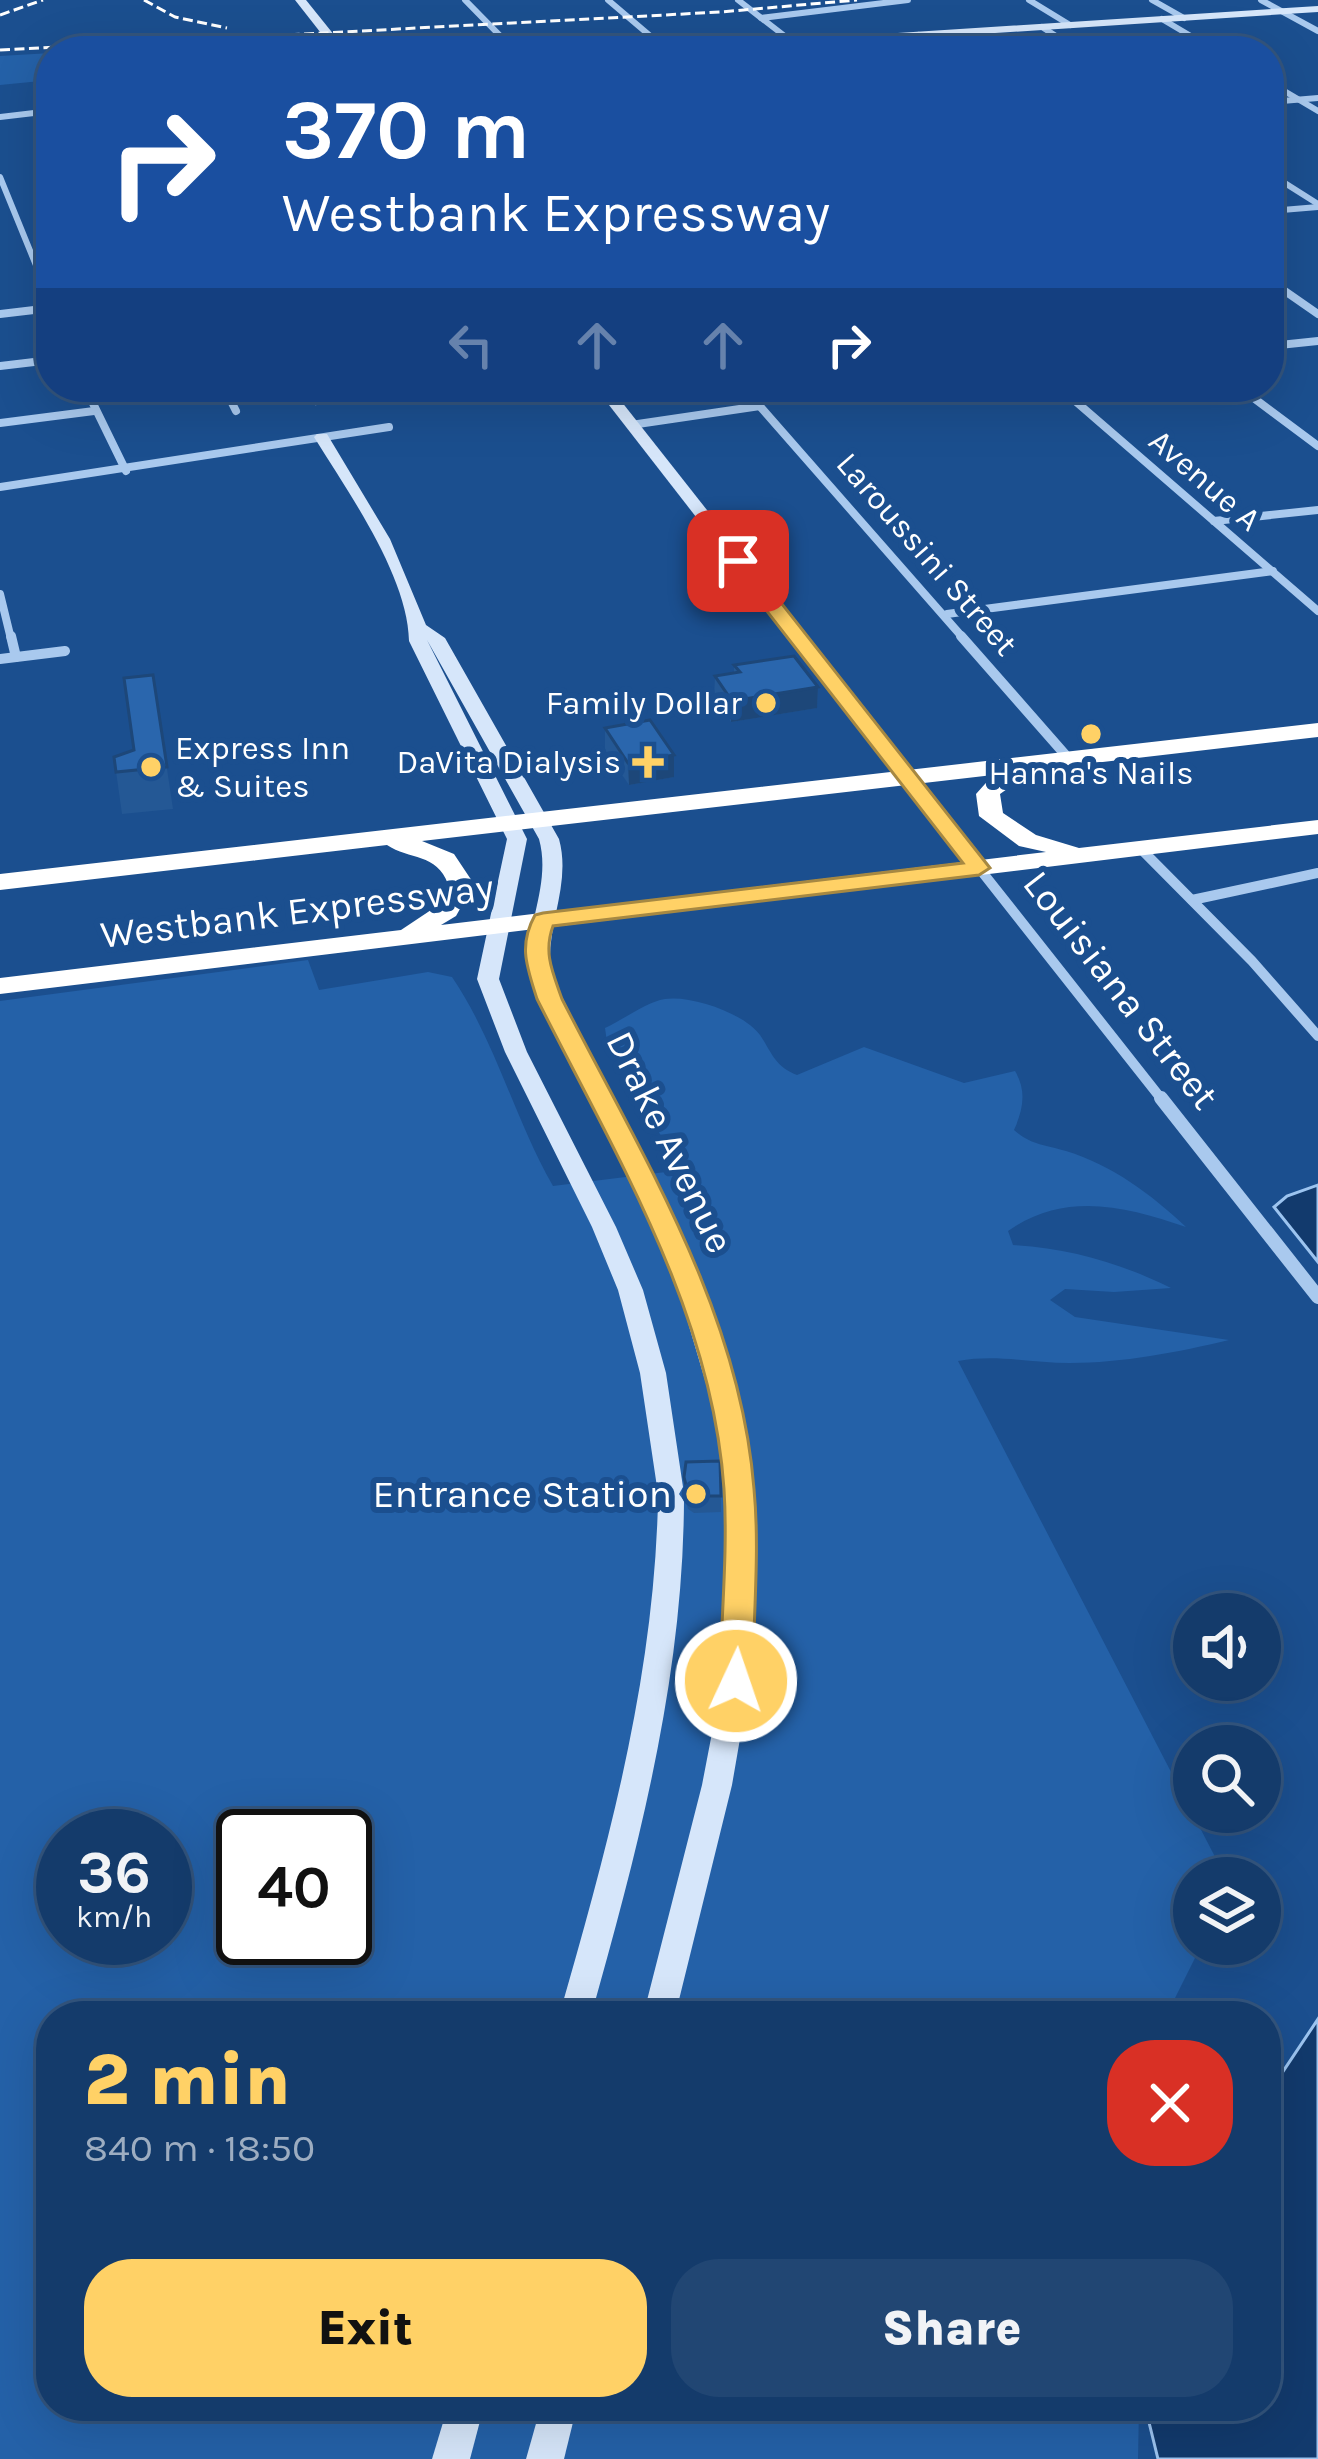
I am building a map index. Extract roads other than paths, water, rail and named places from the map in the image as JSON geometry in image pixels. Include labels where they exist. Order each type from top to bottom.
[{"type":"highway","name":"Westbank Expressway","points":[[0,882],[1318,730]]},
{"type":"highway","points":[[1035,762],[994,784],[987,806],[991,816],[1028,841],[1097,854]]},
{"type":"highway","name":"Westbank Expressway","points":[[0,986],[1318,827]]},
{"type":"highway","points":[[363,840],[418,846],[437,853],[458,871],[458,896],[447,911],[392,939]]},
{"type":"street","points":[[301,0],[329,36]]},
{"type":"street","points":[[465,0],[500,36]]},
{"type":"street","points":[[608,0],[650,36]]},
{"type":"street","points":[[738,0],[785,36]]},
{"type":"street","points":[[761,18],[908,0]]},
{"type":"street","points":[[1029,0],[1070,25]]},
{"type":"street","points":[[1152,0],[1184,18]]},
{"type":"street","points":[[1261,0],[1318,31]]},
{"type":"street","points":[[909,36],[1318,9]]},
{"type":"street","points":[[1162,19],[1191,36]]},
{"type":"street","points":[[1042,27],[1056,36]]},
{"type":"street","points":[[1284,91],[1318,111]]},
{"type":"street","points":[[1284,101],[1318,98]]},
{"type":"street","points":[[0,117],[36,113]]},
{"type":"street","points":[[0,177],[36,267]]},
{"type":"street","points":[[1284,183],[1318,206]]},
{"type":"street","points":[[1284,209],[1318,206]]},
{"type":"street","points":[[1284,290],[1318,314]]},
{"type":"street","points":[[0,314],[36,308]]},
{"type":"street","points":[[1284,344],[1318,341]]},
{"type":"street","points":[[0,366],[36,362]]},
{"type":"street","points":[[91,402],[126,471]]},
{"type":"street","points":[[232,402],[236,411]]},
{"type":"street","name":"Louisiana Street","points":[[613,402],[1318,1297]]},
{"type":"street","name":"Laroussini Street","points":[[756,402],[947,614],[1069,759]]},
{"type":"street","name":"Avenue A","points":[[1076,402],[1318,611]]},
{"type":"street","points":[[1259,402],[1318,446]]},
{"type":"street","points":[[631,425],[760,406]]},
{"type":"street","points":[[0,423],[94,411]]},
{"type":"street","points":[[0,487],[389,427]]},
{"type":"street","name":"Drake Avenue","points":[[322,437],[352,484],[412,601],[421,629],[418,641],[512,823]]},
{"type":"street","points":[[1214,521],[1318,510]]},
{"type":"street","points":[[947,614],[1273,572]]},
{"type":"street","points":[[0,594],[16,657]]},
{"type":"street","name":"Drake Avenue","points":[[421,629],[436,638],[556,855],[557,873],[535,956],[540,975],[680,1255],[726,1408],[739,1489],[736,1681],[717,1786],[663,2001]]},
{"type":"street","points":[[0,658],[65,651]]},
{"type":"street","points":[[512,823],[517,853],[488,951],[492,990],[620,1263],[646,1344],[666,1438],[670,1494],[663,1667],[648,1749],[578,2001]]},
{"type":"street","points":[[1140,848],[1318,1036]]},
{"type":"street","points":[[1192,900],[1318,874]]},
{"type":"street","points":[[451,2459],[462,2421]]},
{"type":"street","points":[[545,2459],[555,2421]]},
{"type":"railway","points":[[0,15],[43,0]]},
{"type":"railway","points":[[144,0],[175,17],[227,28]]},
{"type":"railway","points":[[266,36],[721,12],[857,0]]},
{"type":"railway","points":[[0,50],[36,48]]},
{"type":"place","name":"Family Dollar","points":[[766,703]]},
{"type":"place","name":"Hanna's Nails","points":[[1091,734]]},
{"type":"place","name":"DaVita Dialysis","points":[[648,762]]},
{"type":"place","name":"Express Inn & Suites","points":[[151,767]]},
{"type":"place","name":"Entrance Station","points":[[696,1494]]}]
